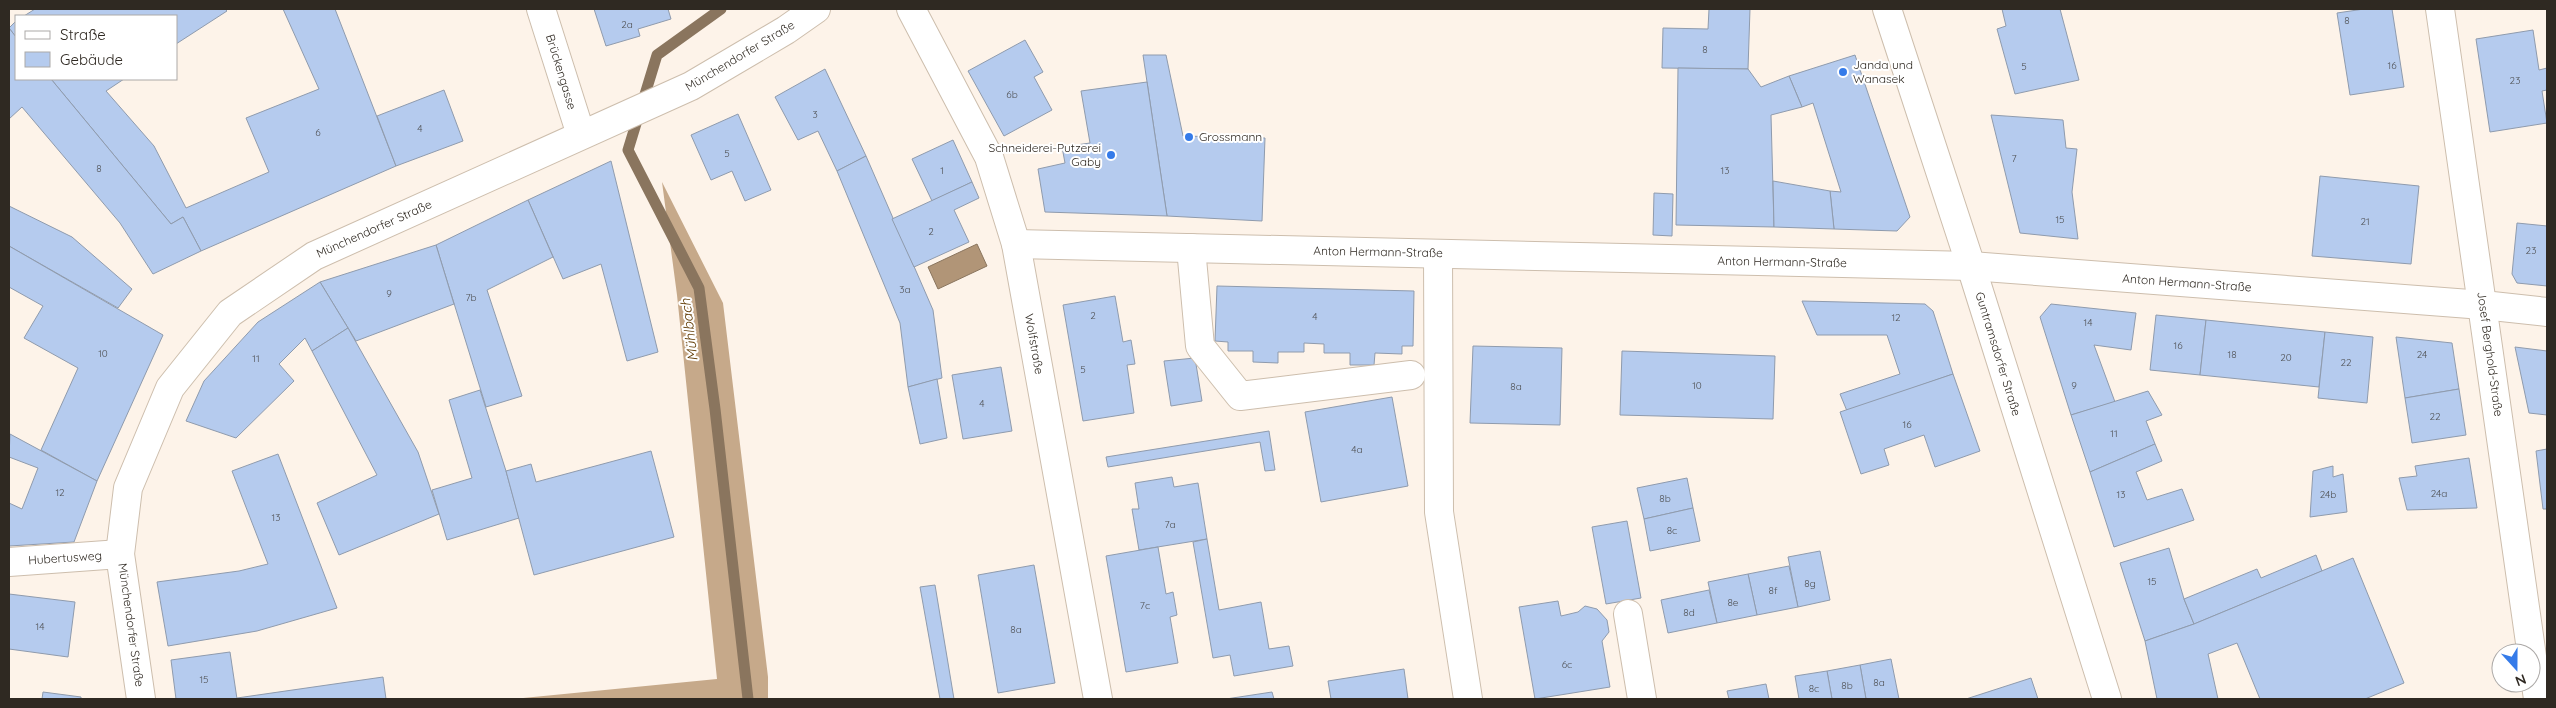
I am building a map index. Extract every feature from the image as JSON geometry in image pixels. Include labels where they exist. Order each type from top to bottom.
[{"type":"street","name":"Brückengasse","points":[[541,9],[581,135]]},
{"type":"street","name":"Münchendorfer Straße","points":[[142,699],[120,554],[128,488],[170,388],[230,313],[314,256],[691,86],[786,30],[816,9]]},
{"type":"street","name":"Wolfstraße","points":[[911,9],[989,157],[1016,244],[1098,699]]},
{"type":"street","name":"Guntramsdorfer Straße","points":[[1886,9],[1971,266],[2107,699]]},
{"type":"street","name":"Josef Berghold-Straße","points":[[2440,9],[2538,699]]},
{"type":"street","name":"Anton Hermann-Straße","points":[[1016,244],[1971,266],[2483,305],[2547,312]]},
{"type":"street","points":[[1191,248],[1200,346],[1240,396],[1411,375]]},
{"type":"street","points":[[1438,254],[1440,512],[1468,699]]},
{"type":"street","name":"Hubertusweg","points":[[9,562],[120,554]]},
{"type":"street","points":[[1628,614],[1642,699]]},
{"type":"shaded area","points":[[662,182],[723,303],[768,677],[768,699],[513,699],[717,679],[677,295]]},
{"type":"shaded area","points":[[977,244],[987,266],[938,289],[928,267]]},
{"type":"building","points":[[35,9],[225,9],[227,11],[178,43],[178,15],[26,15]]},
{"type":"building","points":[[283,9],[335,9],[396,166],[201,251],[183,217],[171,224],[52,80],[122,80],[106,91],[154,146],[186,208],[269,172],[246,118],[319,89]]},
{"type":"building","points":[[594,9],[668,9],[671,19],[638,29],[640,36],[606,46]]},
{"type":"building","points":[[1709,9],[1750,9],[1748,69],[1662,68],[1663,28],[1708,29]]},
{"type":"building","points":[[2002,9],[2060,9],[2079,80],[2015,94],[1997,29],[2006,26]]},
{"type":"building","points":[[2364,9],[2392,9],[2404,87],[2350,95],[2337,13]]},
{"type":"building","points":[[15,22],[15,36],[9,28]]},
{"type":"building","points":[[9,28],[15,36],[15,80],[52,80],[171,224],[183,217],[201,251],[153,274],[120,223],[22,107],[9,119]]},
{"type":"building","points":[[2533,30],[2539,70],[2547,68],[2547,90],[2542,91],[2547,123],[2490,132],[2476,39]]},
{"type":"building","points":[[1025,40],[1043,72],[1034,77],[1052,110],[1004,136],[968,71]]},
{"type":"building","name":"Grossmann","points":[[1143,55],[1166,55],[1183,136],[1265,138],[1262,221],[1167,216]]},
{"type":"building","points":[[1855,55],[1910,217],[1897,231],[1834,229],[1830,191],[1841,192],[1813,103],[1802,107],[1789,76]]},
{"type":"building","points":[[1678,68],[1748,69],[1761,87],[1789,76],[1802,107],[1771,115],[1774,227],[1676,225]]},
{"type":"building","points":[[825,69],[866,156],[837,171],[818,131],[798,140],[775,97]]},
{"type":"building","name":"Schneiderei-Putzerei Gaby","points":[[1147,82],[1167,216],[1045,212],[1038,169],[1065,163],[1062,147],[1090,143],[1081,91]]},
{"type":"building","points":[[444,90],[463,141],[396,166],[377,116]]},
{"type":"building","points":[[738,114],[771,190],[745,201],[732,171],[711,180],[691,135]]},
{"type":"building","points":[[1991,115],[2063,120],[2066,148],[2077,149],[2072,192],[2078,239],[2020,233]]},
{"type":"building","points":[[953,140],[972,182],[932,201],[912,159]]},
{"type":"building","points":[[866,156],[933,310],[942,378],[908,387],[900,323],[837,171]]},
{"type":"building","points":[[611,161],[658,352],[627,361],[601,264],[563,279],[528,200]]},
{"type":"building","points":[[2320,176],[2419,186],[2411,264],[2312,256]]},
{"type":"building","points":[[1773,181],[1830,191],[1834,229],[1774,227]]},
{"type":"building","points":[[972,182],[979,198],[954,210],[969,242],[914,267],[892,219]]},
{"type":"building","points":[[1654,193],[1673,194],[1672,236],[1653,235]]},
{"type":"building","points":[[528,200],[553,257],[487,290],[522,396],[486,407],[436,245]]},
{"type":"building","points":[[9,206],[72,237],[132,289],[118,308],[9,246]]},
{"type":"building","points":[[2517,223],[2547,226],[2547,286],[2517,283],[2512,274]]},
{"type":"building","points":[[436,245],[454,304],[356,341],[320,282]]},
{"type":"building","points":[[9,246],[163,335],[97,481],[41,450],[78,368],[24,338],[43,306],[9,287]]},
{"type":"building","points":[[320,282],[348,328],[312,351],[305,338],[279,364],[294,381],[236,438],[186,421],[204,381],[258,322]]},
{"type":"building","points":[[1217,286],[1414,291],[1413,346],[1402,346],[1402,354],[1375,353],[1374,365],[1350,365],[1350,353],[1324,353],[1324,344],[1304,343],[1304,352],[1278,352],[1278,363],[1253,362],[1253,351],[1228,351],[1228,342],[1215,341]]},
{"type":"building","points":[[1115,296],[1123,342],[1131,340],[1135,364],[1127,365],[1134,413],[1083,421],[1063,305]]},
{"type":"building","points":[[1802,301],[1925,304],[1933,311],[1953,374],[1847,411],[1840,394],[1900,374],[1887,335],[1817,335]]},
{"type":"building","points":[[2051,304],[2136,313],[2131,350],[2094,345],[2115,402],[2071,415],[2040,317]]},
{"type":"building","points":[[2156,315],[2206,320],[2200,375],[2150,370]]},
{"type":"building","points":[[2206,320],[2325,332],[2319,387],[2200,375]]},
{"type":"building","points":[[348,328],[418,452],[439,514],[339,555],[317,503],[377,475],[312,351]]},
{"type":"building","points":[[2325,332],[2373,337],[2367,403],[2318,398]]},
{"type":"building","points":[[2396,337],[2452,343],[2459,389],[2405,398]]},
{"type":"building","points":[[1473,346],[1562,348],[1560,425],[1470,423]]},
{"type":"building","points":[[2515,347],[2547,351],[2547,415],[2529,413]]},
{"type":"building","points":[[1622,351],[1775,356],[1773,419],[1620,415]]},
{"type":"building","points":[[1195,358],[1202,401],[1171,406],[1164,361]]},
{"type":"building","points":[[1001,367],[1012,431],[963,439],[952,375]]},
{"type":"building","points":[[1953,374],[1980,451],[1935,467],[1924,435],[1884,449],[1889,465],[1861,474],[1840,412]]},
{"type":"building","points":[[937,379],[947,438],[920,444],[908,387]]},
{"type":"building","points":[[2459,389],[2466,435],[2412,443],[2405,398]]},
{"type":"building","points":[[480,390],[519,518],[447,540],[432,490],[472,478],[449,400]]},
{"type":"building","points":[[2148,391],[2162,415],[2146,421],[2155,444],[2090,472],[2071,415]]},
{"type":"building","points":[[1392,397],[1408,486],[1321,502],[1305,412]]},
{"type":"building","points":[[1269,431],[1275,470],[1265,471],[1260,442],[1108,467],[1106,457]]},
{"type":"building","points":[[10,434],[97,481],[74,542],[9,546],[9,503],[22,509],[38,468],[9,457]]},
{"type":"building","points":[[2155,444],[2162,461],[2136,472],[2147,500],[2182,489],[2194,520],[2114,547],[2090,472]]},
{"type":"building","points":[[2547,449],[2547,509],[2543,509],[2536,451]]},
{"type":"building","points":[[651,451],[674,537],[534,575],[506,471],[531,464],[536,482]]},
{"type":"building","points":[[278,454],[337,608],[257,631],[168,646],[157,582],[239,571],[268,564],[232,471]]},
{"type":"building","points":[[2469,458],[2477,508],[2407,510],[2399,478],[2417,476],[2415,466]]},
{"type":"building","points":[[2333,466],[2333,477],[2343,474],[2347,512],[2310,517],[2313,471]]},
{"type":"building","points":[[1172,477],[1174,487],[1198,483],[1207,539],[1139,550],[1132,509],[1139,509],[1135,483]]},
{"type":"building","points":[[1687,478],[1693,508],[1644,519],[1637,488]]},
{"type":"building","points":[[1693,508],[1700,541],[1650,551],[1644,519]]},
{"type":"building","points":[[1627,521],[1641,598],[1606,604],[1592,527]]},
{"type":"building","points":[[1207,539],[1219,610],[1261,602],[1269,649],[1289,646],[1293,666],[1234,676],[1230,655],[1213,658],[1193,542]]},
{"type":"building","points":[[1158,547],[1166,594],[1173,592],[1177,615],[1170,617],[1178,663],[1126,672],[1106,556]]},
{"type":"building","points":[[2169,548],[2184,599],[2194,624],[2145,641],[2120,563]]},
{"type":"building","points":[[1820,551],[1830,600],[1798,607],[1788,557]]},
{"type":"building","points":[[2316,555],[2322,571],[2194,624],[2184,599],[2257,569],[2261,578]]},
{"type":"building","points":[[2353,558],[2404,683],[2365,699],[2260,699],[2237,643],[2208,654],[2218,699],[2157,699],[2145,641],[2194,624]]},
{"type":"building","points":[[1034,565],[1055,683],[998,693],[978,575]]},
{"type":"building","points":[[1789,566],[1798,607],[1757,615],[1748,574]]},
{"type":"building","points":[[1748,574],[1757,615],[1717,623],[1708,582]]},
{"type":"building","points":[[935,585],[954,699],[940,699],[920,587]]},
{"type":"building","points":[[1709,590],[1717,623],[1668,633],[1661,600]]},
{"type":"building","points":[[9,594],[75,602],[68,657],[9,649]]},
{"type":"building","points":[[1558,601],[1561,616],[1578,612],[1585,606],[1597,609],[1607,620],[1609,632],[1602,641],[1610,687],[1535,699],[1519,607]]},
{"type":"building","points":[[230,652],[237,699],[176,699],[171,660]]},
{"type":"building","points":[[1891,659],[1899,699],[1866,699],[1860,665]]},
{"type":"building","points":[[1860,665],[1866,699],[1832,699],[1827,671]]},
{"type":"building","points":[[1404,669],[1408,699],[1331,699],[1328,681]]},
{"type":"building","points":[[1827,671],[1832,699],[1799,699],[1795,676]]},
{"type":"building","points":[[383,677],[386,699],[237,699],[237,698]]},
{"type":"building","points":[[2031,678],[2038,699],[1966,699]]},
{"type":"building","points":[[1766,684],[1769,699],[1729,699],[1727,691]]},
{"type":"building","points":[[43,692],[81,697],[81,699],[42,699]]},
{"type":"building","points":[[1272,692],[1274,699],[1226,699]]},
{"type":"waterway","name":"Mühlbach","points":[[721,9],[657,55],[628,150],[699,288],[715,409],[748,699]]},
{"type":"place","name":"Janda und Wanasek","points":[[1843,72]]},
{"type":"place","name":"Grossmann","points":[[1189,137]]},
{"type":"place","name":"Schneiderei-Putzerei Gaby","points":[[1111,155]]}]
